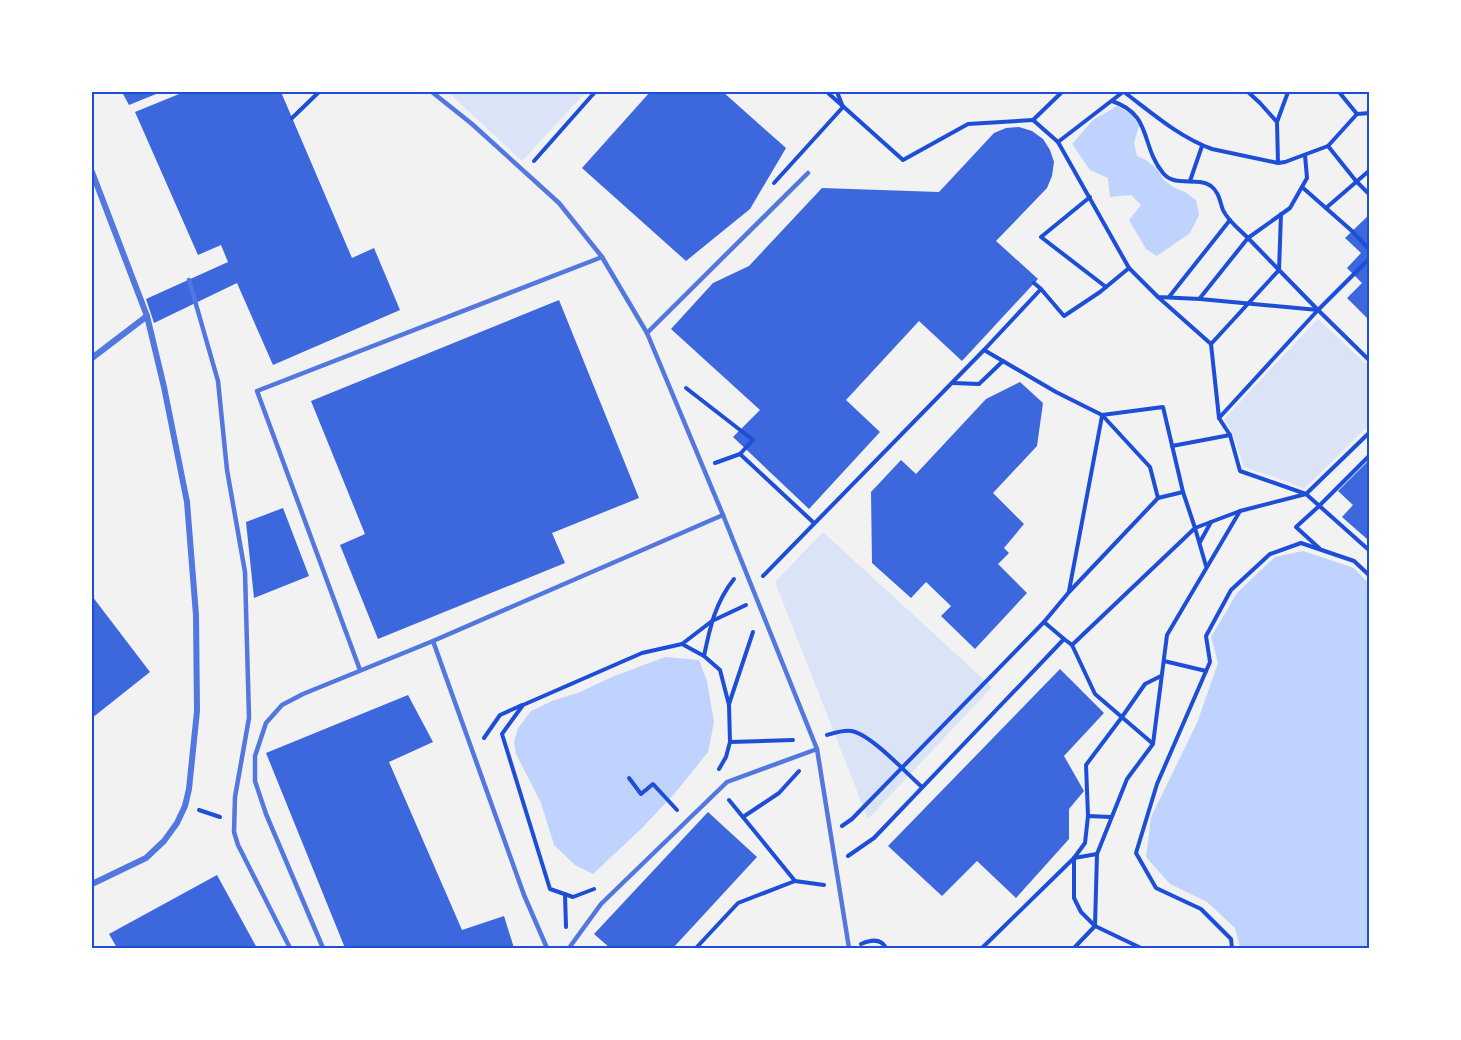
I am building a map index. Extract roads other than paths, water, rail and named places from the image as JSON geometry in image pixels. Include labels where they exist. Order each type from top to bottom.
[{"type":"street","points":[[92,172],[147,315],[164,387],[187,502],[196,615],[196,722],[185,806],[177,823],[164,841],[146,858],[92,884]]},
{"type":"street","points":[[92,358],[147,315]]},
{"type":"lane","points":[[432,92],[472,124],[559,203],[602,257],[647,333],[723,514],[817,749],[849,948]]},
{"type":"lane","points":[[647,333],[808,173]]},
{"type":"lane","points":[[360,670],[257,392],[602,257]]},
{"type":"lane","points":[[189,280],[218,381],[227,470],[245,572],[249,718],[235,797],[234,832],[238,845],[290,948]]},
{"type":"lane","points":[[323,948],[266,814],[255,781],[255,756],[266,723],[282,705],[723,514]]},
{"type":"lane","points":[[434,641],[524,896],[547,948]]},
{"type":"lane","points":[[568,948],[598,908],[727,782],[817,749]]},
{"type":"water","points":[[1117,106],[1131,114],[1139,126],[1134,143],[1137,156],[1157,169],[1164,180],[1173,187],[1196,200],[1199,215],[1190,233],[1157,256],[1146,249],[1129,220],[1141,205],[1131,195],[1110,197],[1108,178],[1090,170],[1072,144],[1093,120]]},
{"type":"water","points":[[1303,551],[1354,568],[1369,584],[1369,948],[1240,948],[1235,928],[1207,902],[1170,884],[1146,857],[1151,817],[1197,723],[1218,663],[1211,637],[1237,593],[1275,557]]},
{"type":"water","points":[[665,657],[699,660],[707,681],[714,722],[708,752],[675,793],[593,874],[575,865],[554,845],[541,803],[516,754],[514,742],[518,728],[531,711]]}]
